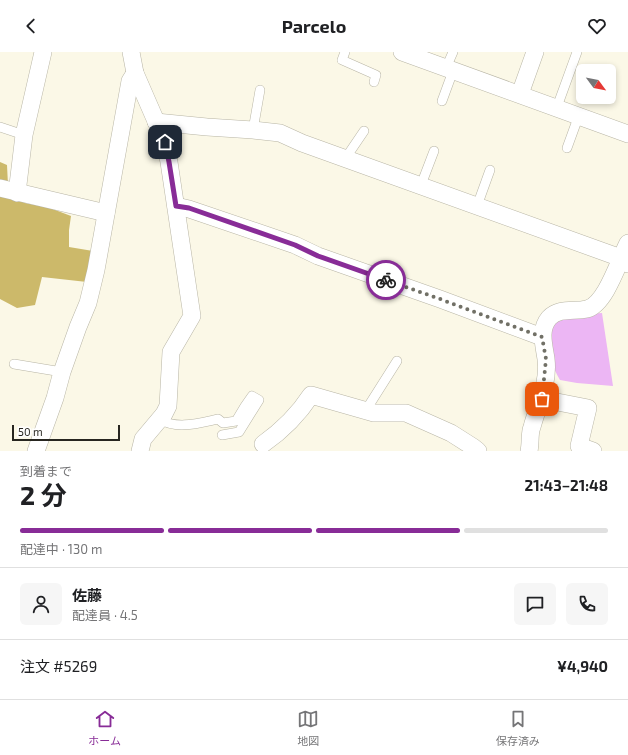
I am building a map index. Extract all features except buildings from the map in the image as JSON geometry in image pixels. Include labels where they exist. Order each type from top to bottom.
[{"type":"street","points":[[17,193],[24,135],[43,52]]},
{"type":"street","points":[[131,52],[134,73],[165,142],[192,316],[171,352],[168,406],[164,414],[143,439],[140,451]]},
{"type":"street","points":[[520,94],[535,52]]},
{"type":"street","points":[[410,53],[628,134]]},
{"type":"street","points":[[36,451],[78,326],[88,303],[96,270],[130,81],[134,73]]},
{"type":"street","points":[[156,122],[253,130],[280,134],[477,206],[626,255],[602,298],[588,309],[564,310],[555,313],[549,318],[544,326],[542,337],[546,359],[542,399],[531,428],[529,451]]},
{"type":"street","points":[[0,188],[106,213]]},
{"type":"street","points":[[176,206],[189,208],[295,245],[318,256],[542,337]]},
{"type":"street","points":[[263,444],[279,433],[303,408],[311,395],[374,412],[406,413],[451,433],[478,451]]},
{"type":"street","points":[[542,399],[588,408],[579,446],[593,451]]},
{"type":"lane","points":[[345,52],[342,60],[376,75],[374,82]]},
{"type":"lane","points":[[442,101],[450,69],[452,52]]},
{"type":"lane","points":[[557,107],[577,52]]},
{"type":"lane","points":[[253,130],[260,90]]},
{"type":"lane","points":[[567,148],[579,116]]},
{"type":"lane","points":[[0,127],[24,135]]},
{"type":"lane","points":[[345,159],[364,131]]},
{"type":"lane","points":[[421,186],[434,151]]},
{"type":"lane","points":[[477,206],[490,170]]},
{"type":"lane","points":[[366,410],[397,361]]},
{"type":"lane","points":[[14,364],[62,372]]},
{"type":"lane","points":[[159,420],[166,424],[186,425],[218,419],[223,423],[236,421],[252,396],[259,400],[239,432],[222,435]]},
{"type":"shaded area","points":[[0,162],[7,165],[8,185],[25,203],[50,208],[71,216],[69,247],[93,251],[87,282],[42,277],[35,305],[17,308],[0,299]]},
{"type":"shaded area","points":[[602,313],[613,386],[560,380],[550,357],[550,338],[554,321],[586,314]]},
{"type":"way so far","points":[[386,280],[542,337],[546,359],[542,399]]},
{"type":"route","points":[[165,142],[176,206],[189,208],[295,245],[318,256],[386,280]]}]
